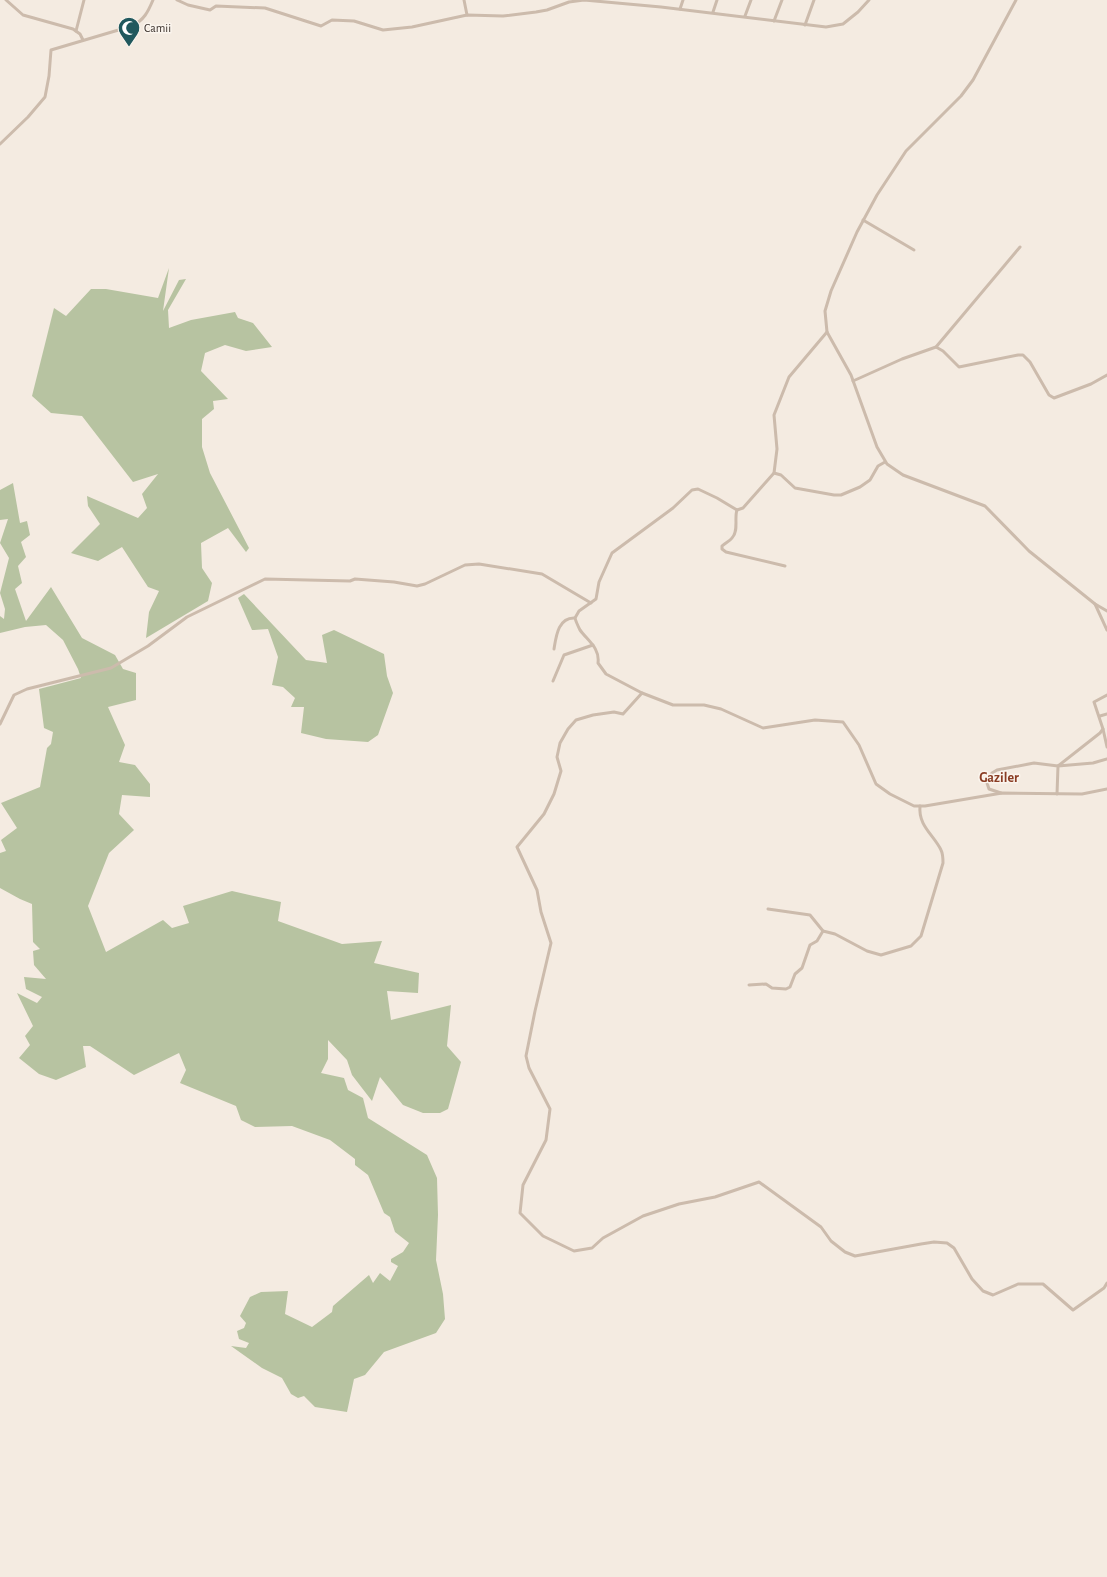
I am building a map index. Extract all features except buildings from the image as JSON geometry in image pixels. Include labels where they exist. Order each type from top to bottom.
[{"type":"street","points":[[6,0],[23,15],[67,26],[76,31],[83,40]]},
{"type":"street","points":[[76,31],[84,0]]},
{"type":"street","points":[[0,144],[28,117],[45,96],[51,50],[137,24],[147,15],[153,0]]},
{"type":"street","points":[[177,0],[188,5],[210,10],[216,6],[265,8],[321,26],[332,20],[354,21],[383,30],[412,27],[467,15],[503,16],[541,11],[569,2],[587,0],[615,1],[713,12],[826,27],[843,24],[858,12],[869,0]]},
{"type":"street","points":[[464,0],[467,15]]},
{"type":"street","points":[[556,0],[556,6]]},
{"type":"street","points":[[649,6],[651,0]]},
{"type":"street","points":[[680,9],[683,0]]},
{"type":"street","points":[[713,12],[717,0]]},
{"type":"street","points":[[745,16],[751,0]]},
{"type":"street","points":[[774,21],[782,0]]},
{"type":"street","points":[[805,24],[814,0]]},
{"type":"street","points":[[1016,0],[974,80],[961,96],[906,151],[863,220],[831,291],[825,311],[827,332],[853,381],[877,447],[887,464],[903,475],[985,506],[1029,551],[1095,604],[1107,611]]},
{"type":"street","points":[[863,220],[914,250]]},
{"type":"street","points":[[853,381],[902,359],[936,347],[1020,247]]},
{"type":"street","points":[[575,618],[579,611],[596,599],[599,582],[612,553],[673,508],[692,490],[698,489],[737,510],[743,508],[774,473],[777,450],[774,415],[789,377],[827,332]]},
{"type":"street","points":[[936,347],[943,351],[957,366],[960,367],[1023,355],[1030,362],[1049,395],[1054,398],[1081,388],[1107,375]]},
{"type":"street","points":[[774,473],[781,475],[795,488],[834,496],[860,488],[870,480],[878,466],[886,462]]},
{"type":"street","points":[[737,510],[735,516],[736,532],[734,536],[722,546],[722,549],[726,552],[785,566]]},
{"type":"street","points":[[0,724],[14,695],[27,689],[111,668],[148,646],[188,617],[265,579],[350,581],[354,579],[394,582],[417,586],[425,584],[465,565],[479,564],[542,574],[591,603]]},
{"type":"street","points":[[1095,604],[1107,630]]},
{"type":"street","points":[[554,649],[557,630],[563,622],[571,618],[575,618]]},
{"type":"street","points":[[575,618],[579,628],[594,645],[599,656],[598,663],[606,674],[642,693],[673,705],[704,705],[721,709],[763,728],[815,720],[843,722],[859,745],[876,784],[890,794],[914,806],[1002,793],[1082,794],[1107,789]]},
{"type":"street","points":[[553,681],[564,656],[594,645]]},
{"type":"street","points":[[642,693],[623,714],[614,712],[576,720],[568,729],[560,743],[557,757],[561,771],[554,794],[544,814],[517,847],[537,890],[541,912],[551,943],[534,1011],[526,1056],[529,1068],[550,1109],[546,1140],[523,1185],[520,1214],[543,1236],[574,1250],[592,1248],[603,1238],[643,1216],[678,1204],[715,1197],[759,1182],[821,1227],[831,1241],[845,1252],[855,1256],[934,1242],[947,1243],[954,1248],[972,1279],[983,1291],[993,1295],[1018,1284],[1043,1284],[1073,1310],[1104,1288],[1107,1283]]},
{"type":"street","points":[[1107,695],[1094,702],[1100,716],[1107,747]]},
{"type":"street","points":[[1100,716],[1107,714]]},
{"type":"street","points":[[1057,794],[1058,766],[1103,729]]},
{"type":"street","points":[[1002,793],[989,789],[987,783],[992,773],[997,770],[1034,763],[1058,766],[1092,763],[1107,759]]},
{"type":"street","points":[[768,909],[810,915],[823,931],[835,934],[867,951],[881,955],[911,946],[922,936],[944,863],[941,851],[923,824],[919,812],[920,806]]},
{"type":"street","points":[[749,984],[766,984],[772,988],[786,989],[790,987],[795,974],[802,968],[810,946],[817,941],[823,931]]},
{"type":"green space","points":[[169,268],[163,311],[179,280],[186,279],[168,310],[169,328],[191,320],[235,312],[238,318],[253,323],[272,347],[246,351],[225,345],[205,353],[201,371],[228,399],[213,401],[214,409],[202,419],[202,447],[210,473],[249,548],[246,552],[228,528],[201,543],[202,568],[212,583],[208,601],[146,638],[149,612],[159,591],[148,587],[122,547],[98,561],[71,553],[100,524],[88,506],[87,496],[138,518],[147,508],[142,494],[158,474],[133,482],[82,416],[51,413],[32,396],[54,308],[66,316],[91,289],[106,289],[158,298]]},
{"type":"green space","points":[[13,483],[20,523],[27,521],[30,535],[21,542],[26,557],[18,566],[22,583],[15,589],[26,621],[51,587],[82,638],[115,655],[123,669],[136,673],[136,700],[108,707],[125,745],[119,762],[135,765],[150,784],[150,797],[122,795],[119,814],[134,830],[109,853],[88,906],[106,952],[163,920],[172,928],[189,923],[183,906],[232,891],[281,902],[278,921],[342,944],[382,941],[374,963],[419,973],[418,993],[387,991],[391,1020],[451,1005],[447,1046],[461,1062],[448,1109],[440,1113],[423,1113],[403,1105],[380,1077],[372,1101],[352,1075],[347,1060],[328,1040],[328,1059],[321,1073],[344,1078],[348,1090],[363,1098],[368,1118],[427,1155],[437,1178],[438,1215],[436,1260],[443,1294],[445,1319],[436,1333],[384,1352],[365,1375],[354,1379],[347,1412],[315,1407],[304,1396],[298,1398],[291,1394],[282,1378],[262,1368],[231,1346],[246,1348],[249,1343],[239,1339],[237,1331],[244,1328],[246,1323],[240,1316],[250,1297],[261,1292],[288,1291],[285,1314],[312,1327],[332,1312],[333,1306],[369,1275],[373,1283],[380,1273],[390,1281],[398,1266],[391,1262],[391,1259],[403,1252],[409,1243],[395,1232],[390,1217],[384,1213],[368,1175],[355,1165],[355,1159],[330,1140],[292,1126],[255,1127],[241,1120],[236,1106],[180,1083],[186,1070],[179,1053],[134,1075],[90,1046],[83,1046],[86,1067],[56,1080],[39,1074],[19,1058],[30,1045],[25,1036],[33,1026],[17,993],[37,1003],[42,997],[26,989],[24,977],[46,979],[34,965],[33,951],[40,949],[33,942],[32,904],[0,888],[0,853],[6,851],[1,840],[17,828],[1,803],[40,787],[47,748],[51,744],[53,732],[44,728],[39,689],[81,678],[63,640],[46,625],[25,627],[0,633],[0,616],[4,619],[5,609],[0,593],[9,558],[0,543],[8,519],[0,520],[0,490]]},
{"type":"green space","points":[[244,594],[306,660],[327,663],[322,635],[334,630],[384,654],[387,676],[393,693],[378,735],[368,742],[326,739],[301,733],[304,707],[291,707],[295,698],[283,687],[272,685],[278,657],[268,629],[252,630],[238,598]]},
{"type":"place","name":"Camii","points":[[129,48]]},
{"type":"district","name":"Gaziler","points":[[999,778]]}]
